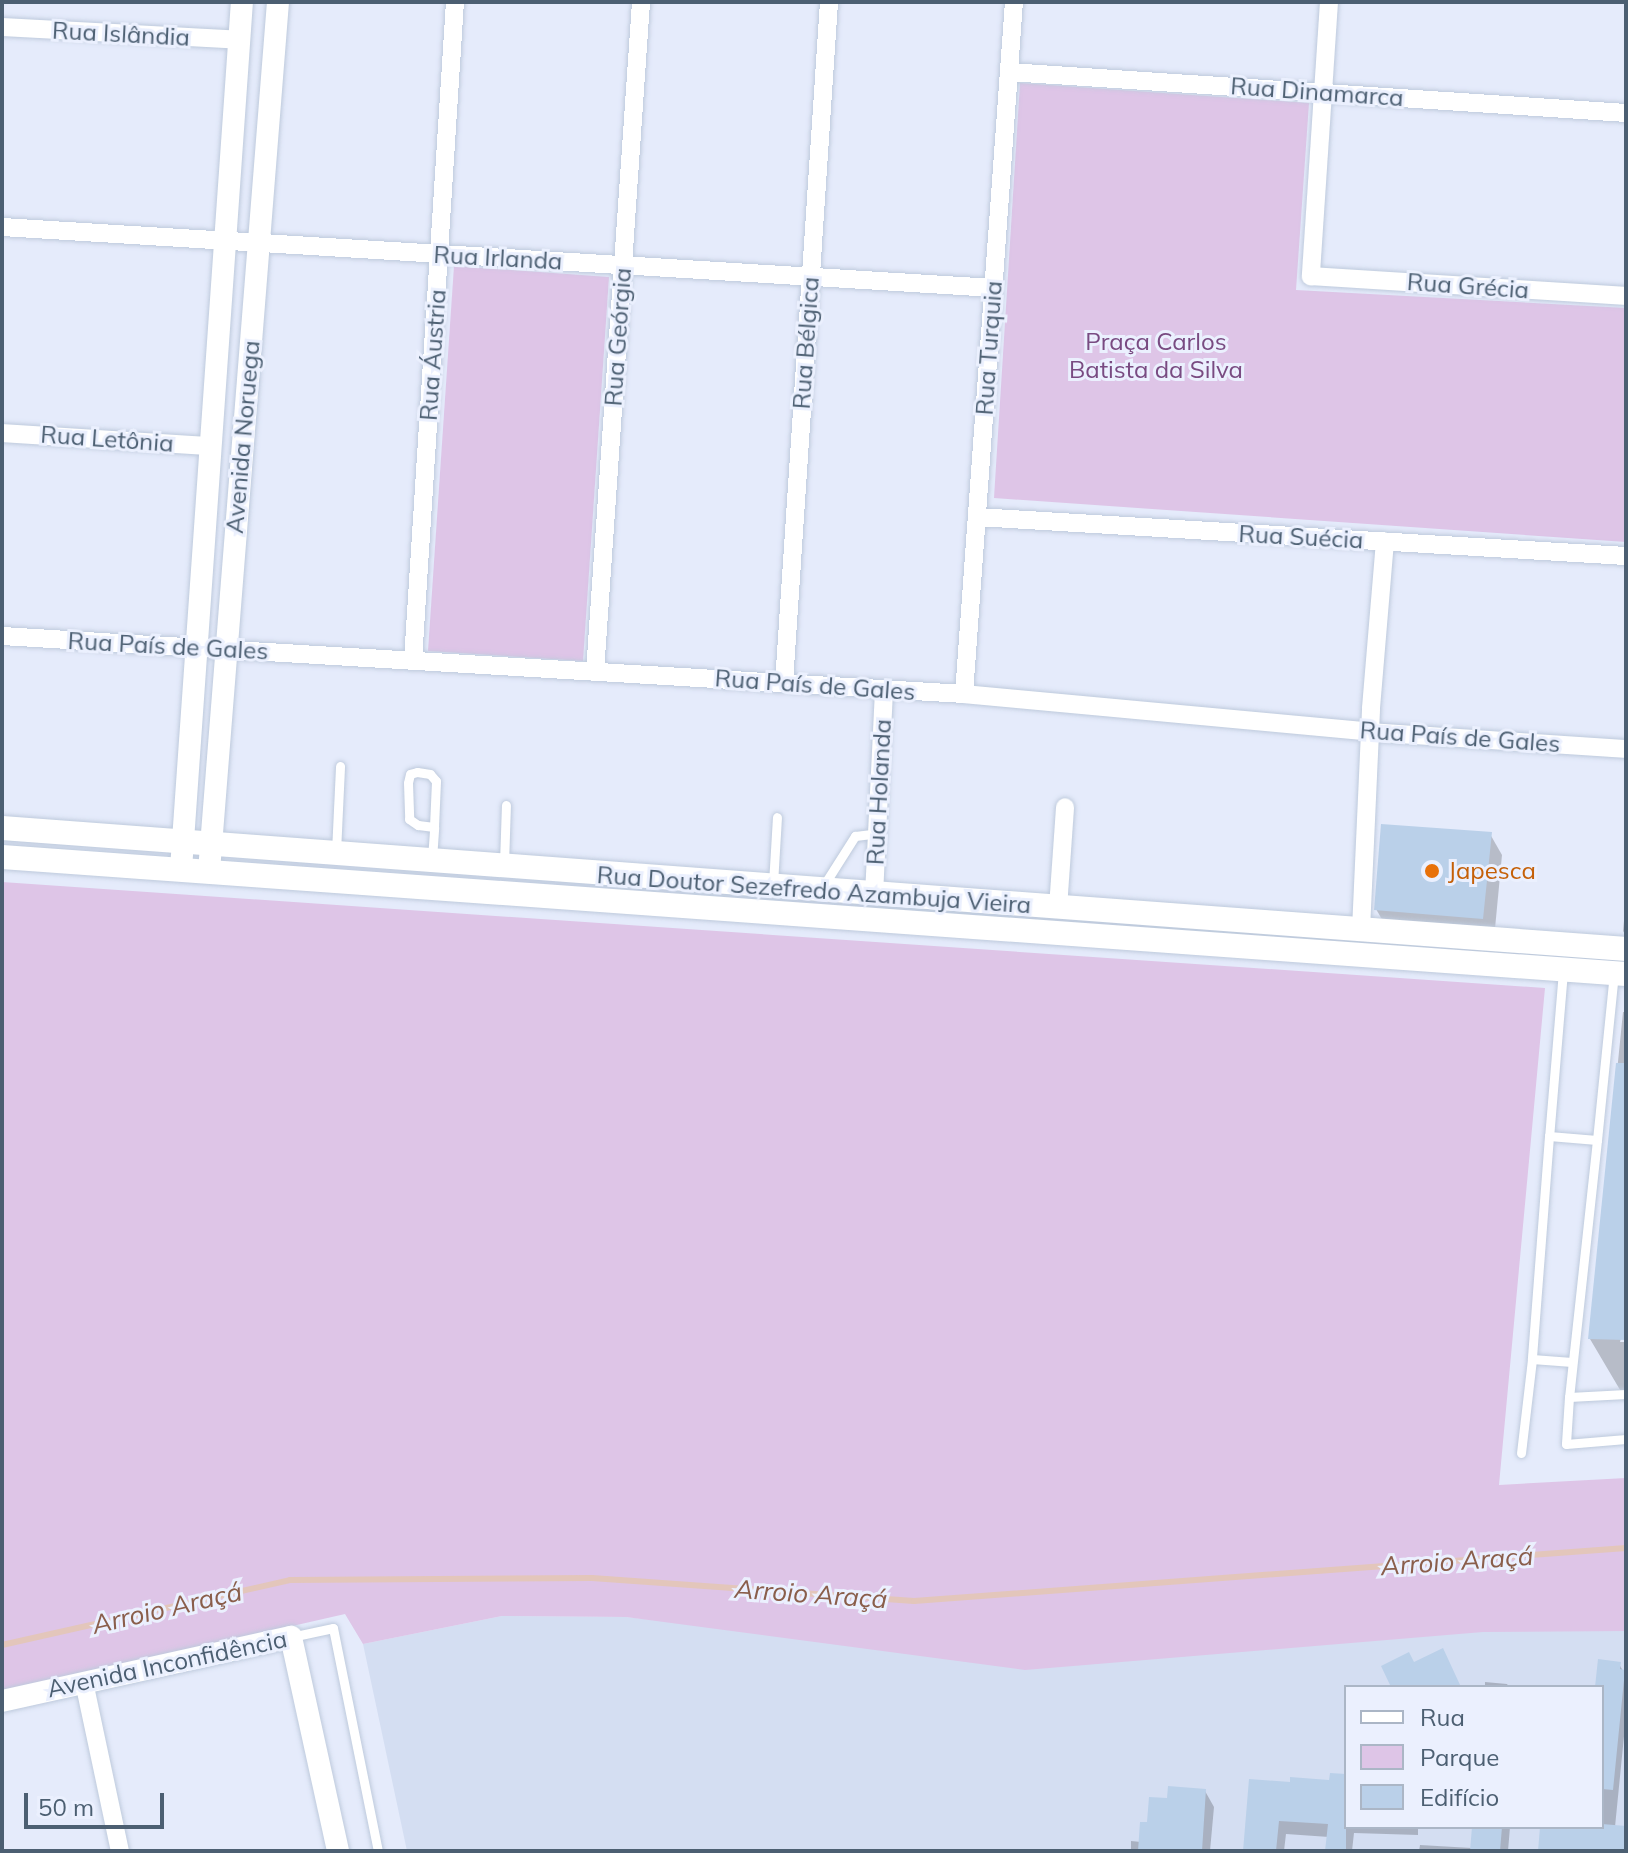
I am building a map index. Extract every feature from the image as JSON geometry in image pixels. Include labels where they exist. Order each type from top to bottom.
[{"type":"main road","name":"Rua Doutor Sezefredo Azambuja Vieira","points":[[2,828],[336,856],[1626,949]]},
{"type":"main road","name":"Rua Doutor Sezefredo Azambuja Vieira","points":[[2,857],[1620,974]]},
{"type":"street","name":"Avenida Noruega","points":[[181,869],[242,2]]},
{"type":"street","name":"Avenida Noruega","points":[[209,871],[278,2]]},
{"type":"street","name":"Rua Áustria","points":[[413,660],[455,2]]},
{"type":"street","name":"Rua Geórgia","points":[[595,672],[641,2]]},
{"type":"street","name":"Rua Bélgica","points":[[784,683],[829,2]]},
{"type":"street","name":"Rua Turquia","points":[[964,694],[1014,2]]},
{"type":"street","points":[[1323,92],[1329,2]]},
{"type":"street","name":"Rua Islândia","points":[[2,27],[240,40]]},
{"type":"street","name":"Rua Dinamarca","points":[[1009,72],[1626,113]]},
{"type":"street","name":"Rua Grécia","points":[[1323,92],[1311,276],[1626,296]]},
{"type":"street","name":"Rua Irlanda","points":[[2,227],[993,288]]},
{"type":"street","name":"Rua Letônia","points":[[2,433],[211,446]]},
{"type":"street","name":"Rua Suécia","points":[[977,517],[1626,556]]},
{"type":"street","points":[[1361,930],[1370,732],[1385,542]]},
{"type":"street","name":"Rua País de Gales","points":[[2,636],[964,694],[1370,732],[1626,749]]},
{"type":"street","name":"Rua Holanda","points":[[874,895],[884,690]]},
{"type":"street","points":[[1058,908],[1065,807]]},
{"type":"street","points":[[291,1637],[338,1851]]},
{"type":"street","name":"Avenida Inconfidência","points":[[2,1701],[291,1637]]},
{"type":"street","points":[[84,1682],[120,1851]]},
{"type":"lane","points":[[336,856],[340,766]]},
{"type":"lane","points":[[432,862],[434,827],[436,781],[430,774],[410,774],[409,819],[418,825],[434,827]]},
{"type":"lane","points":[[503,868],[506,805]]},
{"type":"lane","points":[[773,887],[777,817]]},
{"type":"lane","points":[[821,891],[855,836],[878,833]]},
{"type":"lane","points":[[1521,1453],[1532,1359],[1563,970]]},
{"type":"lane","points":[[1620,974],[1597,1140],[1566,1444],[1626,1439]]},
{"type":"lane","points":[[1549,1136],[1597,1140]]},
{"type":"lane","points":[[1532,1359],[1572,1362]]},
{"type":"lane","points":[[1569,1397],[1626,1394]]},
{"type":"lane","name":"Avenida Inconfidência","points":[[291,1637],[333,1628],[378,1851]]},
{"type":"shaded area","points":[[502,1616],[626,1617],[745,1630],[1626,1631],[1626,1851],[407,1851],[363,1644]]},
{"type":"green space","name":"Praça Carlos Batista da Silva","points":[[1020,83],[1309,103],[1296,290],[1626,308],[1626,542],[994,498]]},
{"type":"green space","points":[[454,266],[609,277],[583,661],[428,651]]},
{"type":"green space","points":[[2,882],[1545,988],[1499,1485],[1626,1478],[1626,1631],[1483,1632],[1025,1670],[626,1617],[502,1616],[363,1644],[345,1614],[2,1692]]},
{"type":"building","name":"Japesca","points":[[1381,824],[1492,832],[1483,919],[1374,910]]},
{"type":"building","points":[[1616,1063],[1626,1063],[1626,1340],[1588,1339]]},
{"type":"building","points":[[1443,1648],[1460,1685],[1390,1685],[1381,1666],[1409,1652],[1414,1662]]},
{"type":"building","points":[[1598,1659],[1621,1662],[1620,1669],[1625,1670],[1613,1790],[1604,1789],[1604,1685],[1595,1685]]},
{"type":"building","points":[[1330,1773],[1344,1774],[1346,1851],[1325,1851],[1328,1824],[1279,1821],[1276,1851],[1243,1851],[1249,1779],[1290,1782],[1290,1777],[1329,1780]]},
{"type":"building","points":[[1168,1786],[1206,1789],[1202,1851],[1138,1851],[1140,1822],[1147,1822],[1149,1797],[1167,1798]]},
{"type":"building","points":[[1604,1824],[1626,1826],[1626,1851],[1538,1851],[1540,1829],[1604,1829]]},
{"type":"building","points":[[1472,1829],[1502,1829],[1500,1851],[1470,1851]]},
{"type":"waterway","name":"Arroio Araçá","points":[[2,1645],[290,1580],[592,1578],[914,1601],[1626,1548]]},
{"type":"place","name":"Japesca","points":[[1432,871]]}]
